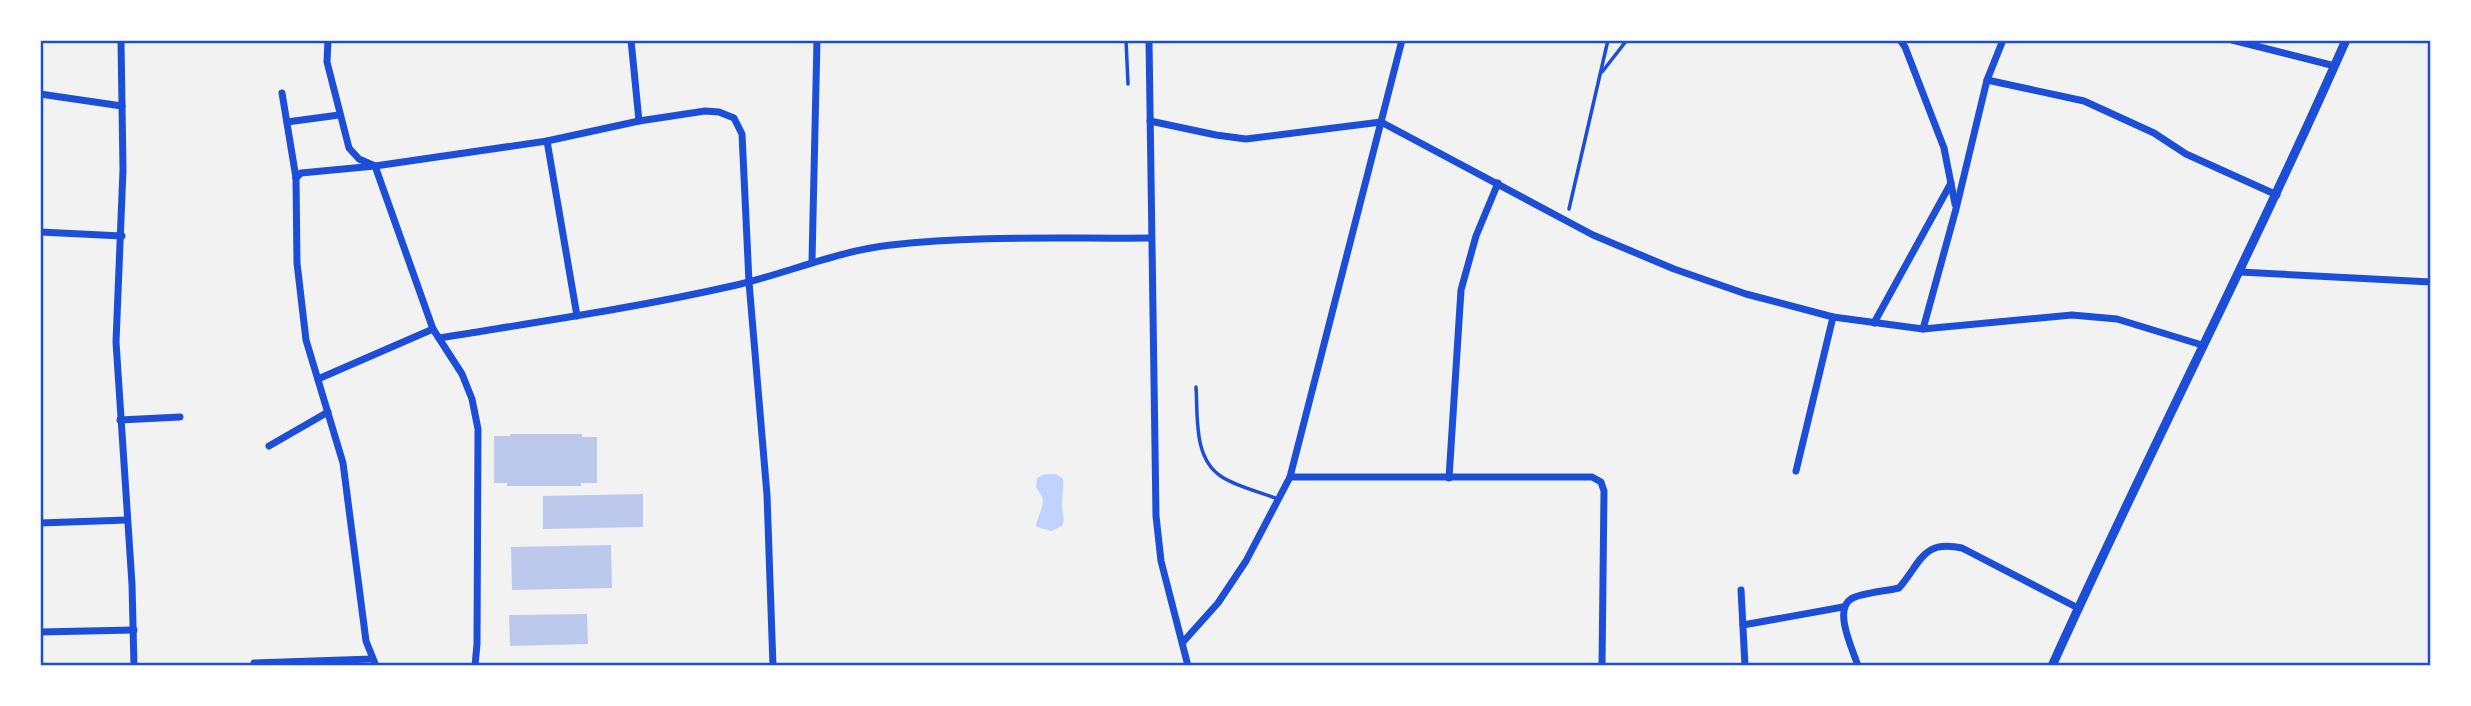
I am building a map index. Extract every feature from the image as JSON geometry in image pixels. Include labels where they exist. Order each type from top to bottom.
[{"type":"street","points":[[121,40],[122,236],[116,305],[134,666]]},
{"type":"street","points":[[328,40],[327,62],[349,148],[359,159],[375,166],[433,329],[462,374],[472,399],[478,429],[478,631],[475,666]]},
{"type":"street","points":[[632,40],[639,121]]},
{"type":"street","points":[[812,261],[817,40]]},
{"type":"street","points":[[1149,40],[1158,540],[1188,666]]},
{"type":"street","points":[[1183,642],[1218,603],[1246,561],[1290,477],[1402,40]]},
{"type":"street","points":[[1900,40],[1944,148],[1956,209]]},
{"type":"street","points":[[1923,329],[1987,80],[2003,40]]},
{"type":"street","points":[[2232,40],[2335,66]]},
{"type":"street","points":[[2052,666],[2202,345],[2277,195],[2346,40]]},
{"type":"street","points":[[1987,80],[2084,101],[2154,133],[2186,154],[2277,195]]},
{"type":"street","points":[[40,93],[122,106]]},
{"type":"street","points":[[254,663],[374,662],[366,641],[343,463],[306,340],[297,263],[296,178],[282,93]]},
{"type":"street","points":[[296,178],[301,173],[375,166],[547,141],[639,121],[705,111],[719,112],[734,118],[742,134],[749,282],[767,495],[773,666]]},
{"type":"street","points":[[287,122],[339,115]]},
{"type":"street","points":[[1150,121],[1246,139],[1381,122],[1593,235],[1674,269],[1746,293],[1833,317],[1923,329],[2072,315],[2117,319],[2202,345]]},
{"type":"street","points":[[547,141],[577,316]]},
{"type":"street","points":[[1449,478],[1461,290],[1476,236],[1499,183]]},
{"type":"street","points":[[1874,323],[1951,183]]},
{"type":"street","points":[[40,233],[122,236]]},
{"type":"street","points":[[439,338],[665,302],[749,282],[812,261],[890,245],[954,241],[1151,238]]},
{"type":"street","points":[[2240,272],[2431,282]]},
{"type":"street","points":[[1796,471],[1833,317]]},
{"type":"street","points":[[318,379],[433,329]]},
{"type":"street","points":[[270,446],[328,412]]},
{"type":"street","points":[[120,420],[180,417]]},
{"type":"street","points":[[1290,477],[1592,477],[1601,482],[1604,491],[1602,666]]},
{"type":"street","points":[[40,523],[127,520]]},
{"type":"street","points":[[1743,625],[1843,607],[1851,598],[1899,588],[1925,554],[1934,547],[1945,545],[1962,548],[2078,608]]},
{"type":"street","points":[[1741,590],[1745,666]]},
{"type":"street","points":[[1843,607],[1843,619],[1858,666]]},
{"type":"street","points":[[40,632],[134,630]]},
{"type":"lane","points":[[1126,40],[1128,84]]},
{"type":"lane","points":[[1196,387],[1200,445],[1206,459],[1223,477],[1278,499]]},
{"type":"path","points":[[1567,220],[1608,40]]},
{"type":"path","points":[[1600,74],[1627,40]]},
{"type":"water","points":[[1045,474],[1056,474],[1063,479],[1063,523],[1051,531],[1036,525],[1043,501],[1036,488],[1037,478]]},
{"type":"building","points":[[582,434],[582,437],[597,437],[597,483],[581,483],[581,486],[507,486],[507,483],[494,483],[494,436]]},
{"type":"building","points":[[643,494],[643,527],[543,529],[543,496]]},
{"type":"building","points":[[611,545],[612,588],[512,590],[511,547]]},
{"type":"building","points":[[587,614],[588,644],[510,646],[509,615]]}]
